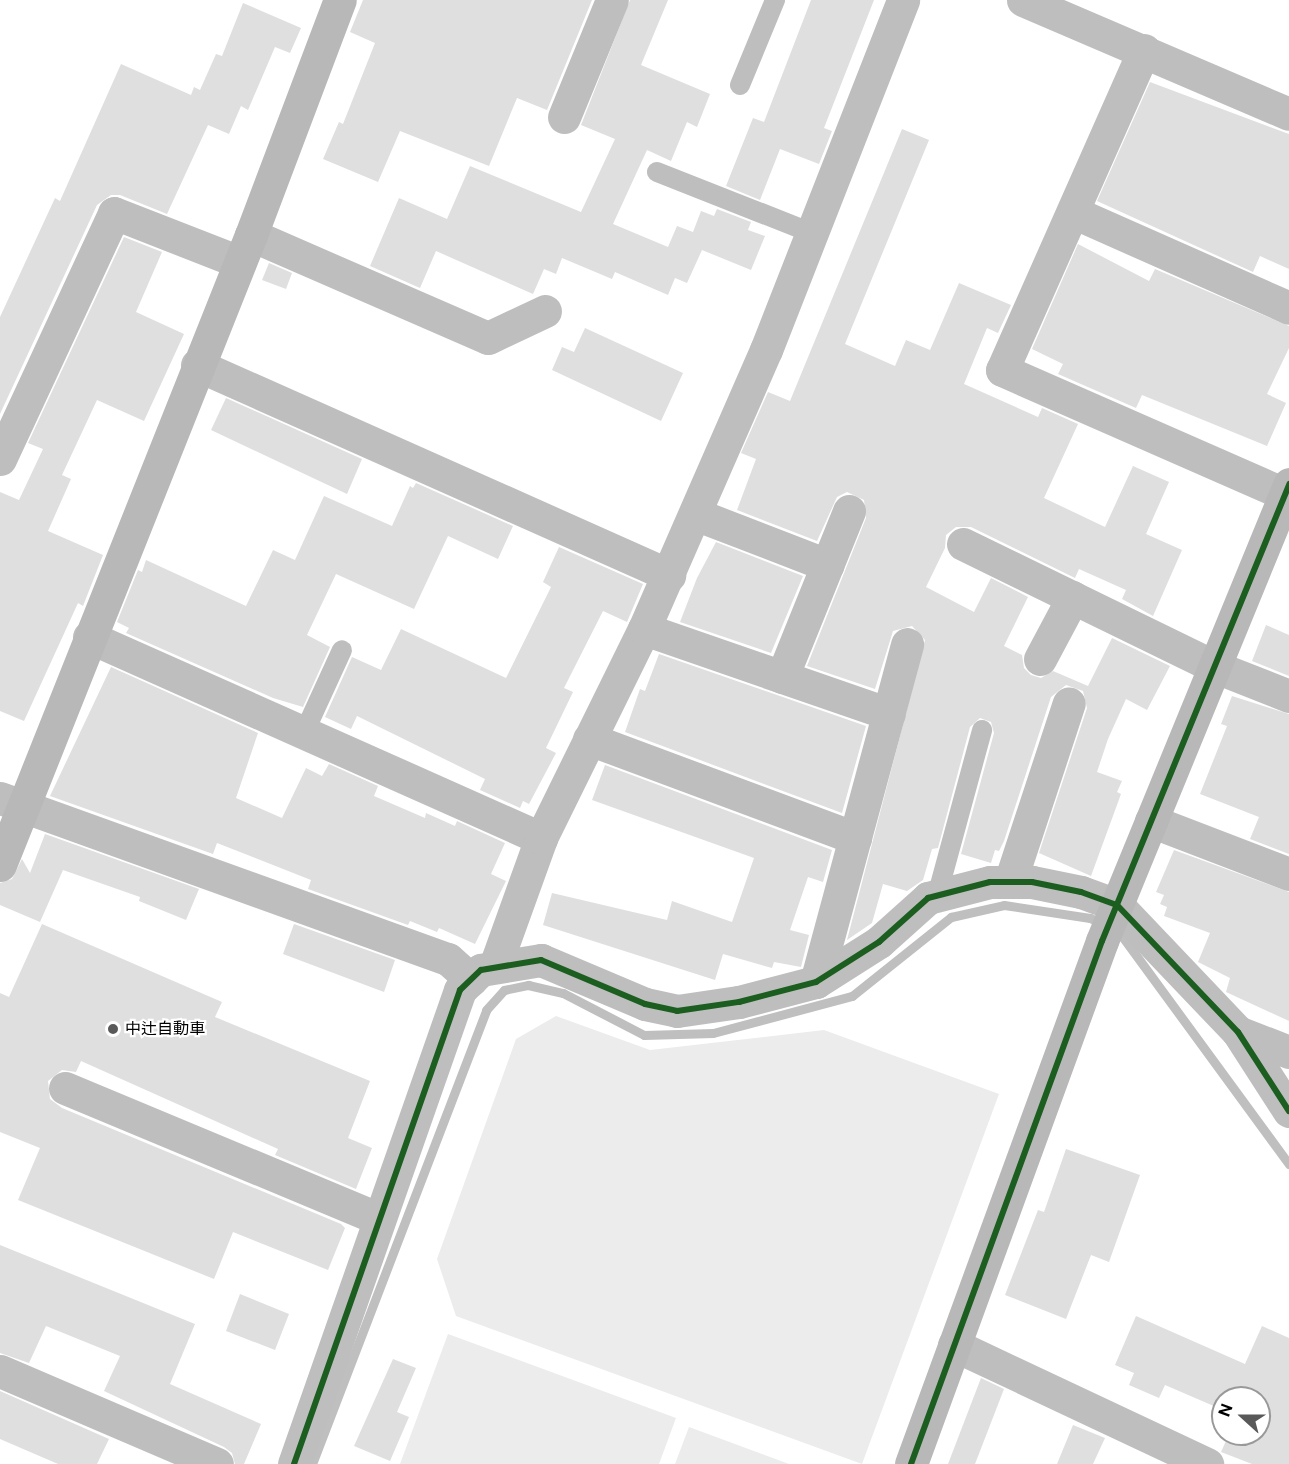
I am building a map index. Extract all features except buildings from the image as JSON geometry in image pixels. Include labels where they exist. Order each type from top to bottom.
[{"type":"street","points":[[0,865],[11,803],[89,637],[245,249],[340,0]]},
{"type":"street","points":[[564,117],[612,0]]},
{"type":"street","points":[[483,973],[541,838],[669,575],[812,233],[903,0]]},
{"type":"street","points":[[1023,0],[1289,114]]},
{"type":"street","points":[[911,1464],[1118,905],[1213,666],[1285,504],[1002,370],[1075,213],[1144,50]]},
{"type":"street","points":[[0,459],[114,213],[245,249],[488,338],[546,311]]},
{"type":"street","points":[[1075,213],[1289,308]]},
{"type":"street","points":[[197,365],[669,575]]},
{"type":"street","points":[[782,677],[849,511]]},
{"type":"street","points":[[695,514],[827,565]]},
{"type":"street","points":[[963,544],[1213,666],[1289,696]]},
{"type":"street","points":[[1041,658],[1073,597]]},
{"type":"street","points":[[644,629],[889,714]]},
{"type":"street","points":[[89,637],[541,838]]},
{"type":"street","points":[[816,982],[907,644]]},
{"type":"street","points":[[1010,882],[1069,703]]},
{"type":"street","points":[[590,739],[855,838]]},
{"type":"street","points":[[11,803],[483,973]]},
{"type":"street","points":[[1151,821],[1289,874]]},
{"type":"street","points":[[294,1464],[460,990],[483,973],[541,960],[645,1004],[677,1011],[739,1002],[816,982],[879,942],[928,898],[990,882],[1032,882],[1081,892],[1118,905],[1238,1032],[1289,1111]]},
{"type":"street","points":[[1238,1032],[1289,1052]]},
{"type":"street","points":[[65,1088],[379,1220]]},
{"type":"street","points":[[954,1345],[1207,1464]]},
{"type":"street","points":[[0,1371],[218,1464]]},
{"type":"lane","points":[[740,86],[775,0]]},
{"type":"lane","points":[[657,172],[812,233]]},
{"type":"lane","points":[[303,733],[342,651]]},
{"type":"lane","points":[[937,896],[982,730]]},
{"type":"shaded area","points":[[556,1016],[650,1050],[824,1030],[999,1094],[862,1464],[456,1316],[437,1259],[516,1039]]},
{"type":"shaded area","points":[[448,1334],[676,1418],[659,1464],[400,1464]]},
{"type":"shaded area","points":[[689,1427],[789,1464],[675,1464]]},
{"type":"waterway","points":[[312,1464],[486,1010],[504,990],[528,985],[563,993],[644,1035],[713,1033],[852,996],[951,917],[1004,905],[1090,918],[1104,924]]},
{"type":"waterway","points":[[1119,932],[1289,1164]]},
{"type":"cycle path","points":[[911,1464],[1102,941],[1289,484]]},
{"type":"cycle path","points":[[294,1464],[460,990],[481,970],[541,960],[645,1004],[677,1011],[739,1002],[816,982],[879,942],[928,898],[990,882],[1032,882],[1081,892],[1117,905],[1238,1032],[1289,1111]]},
{"type":"place","name":"中辻自動車","points":[[113,1029]]}]
